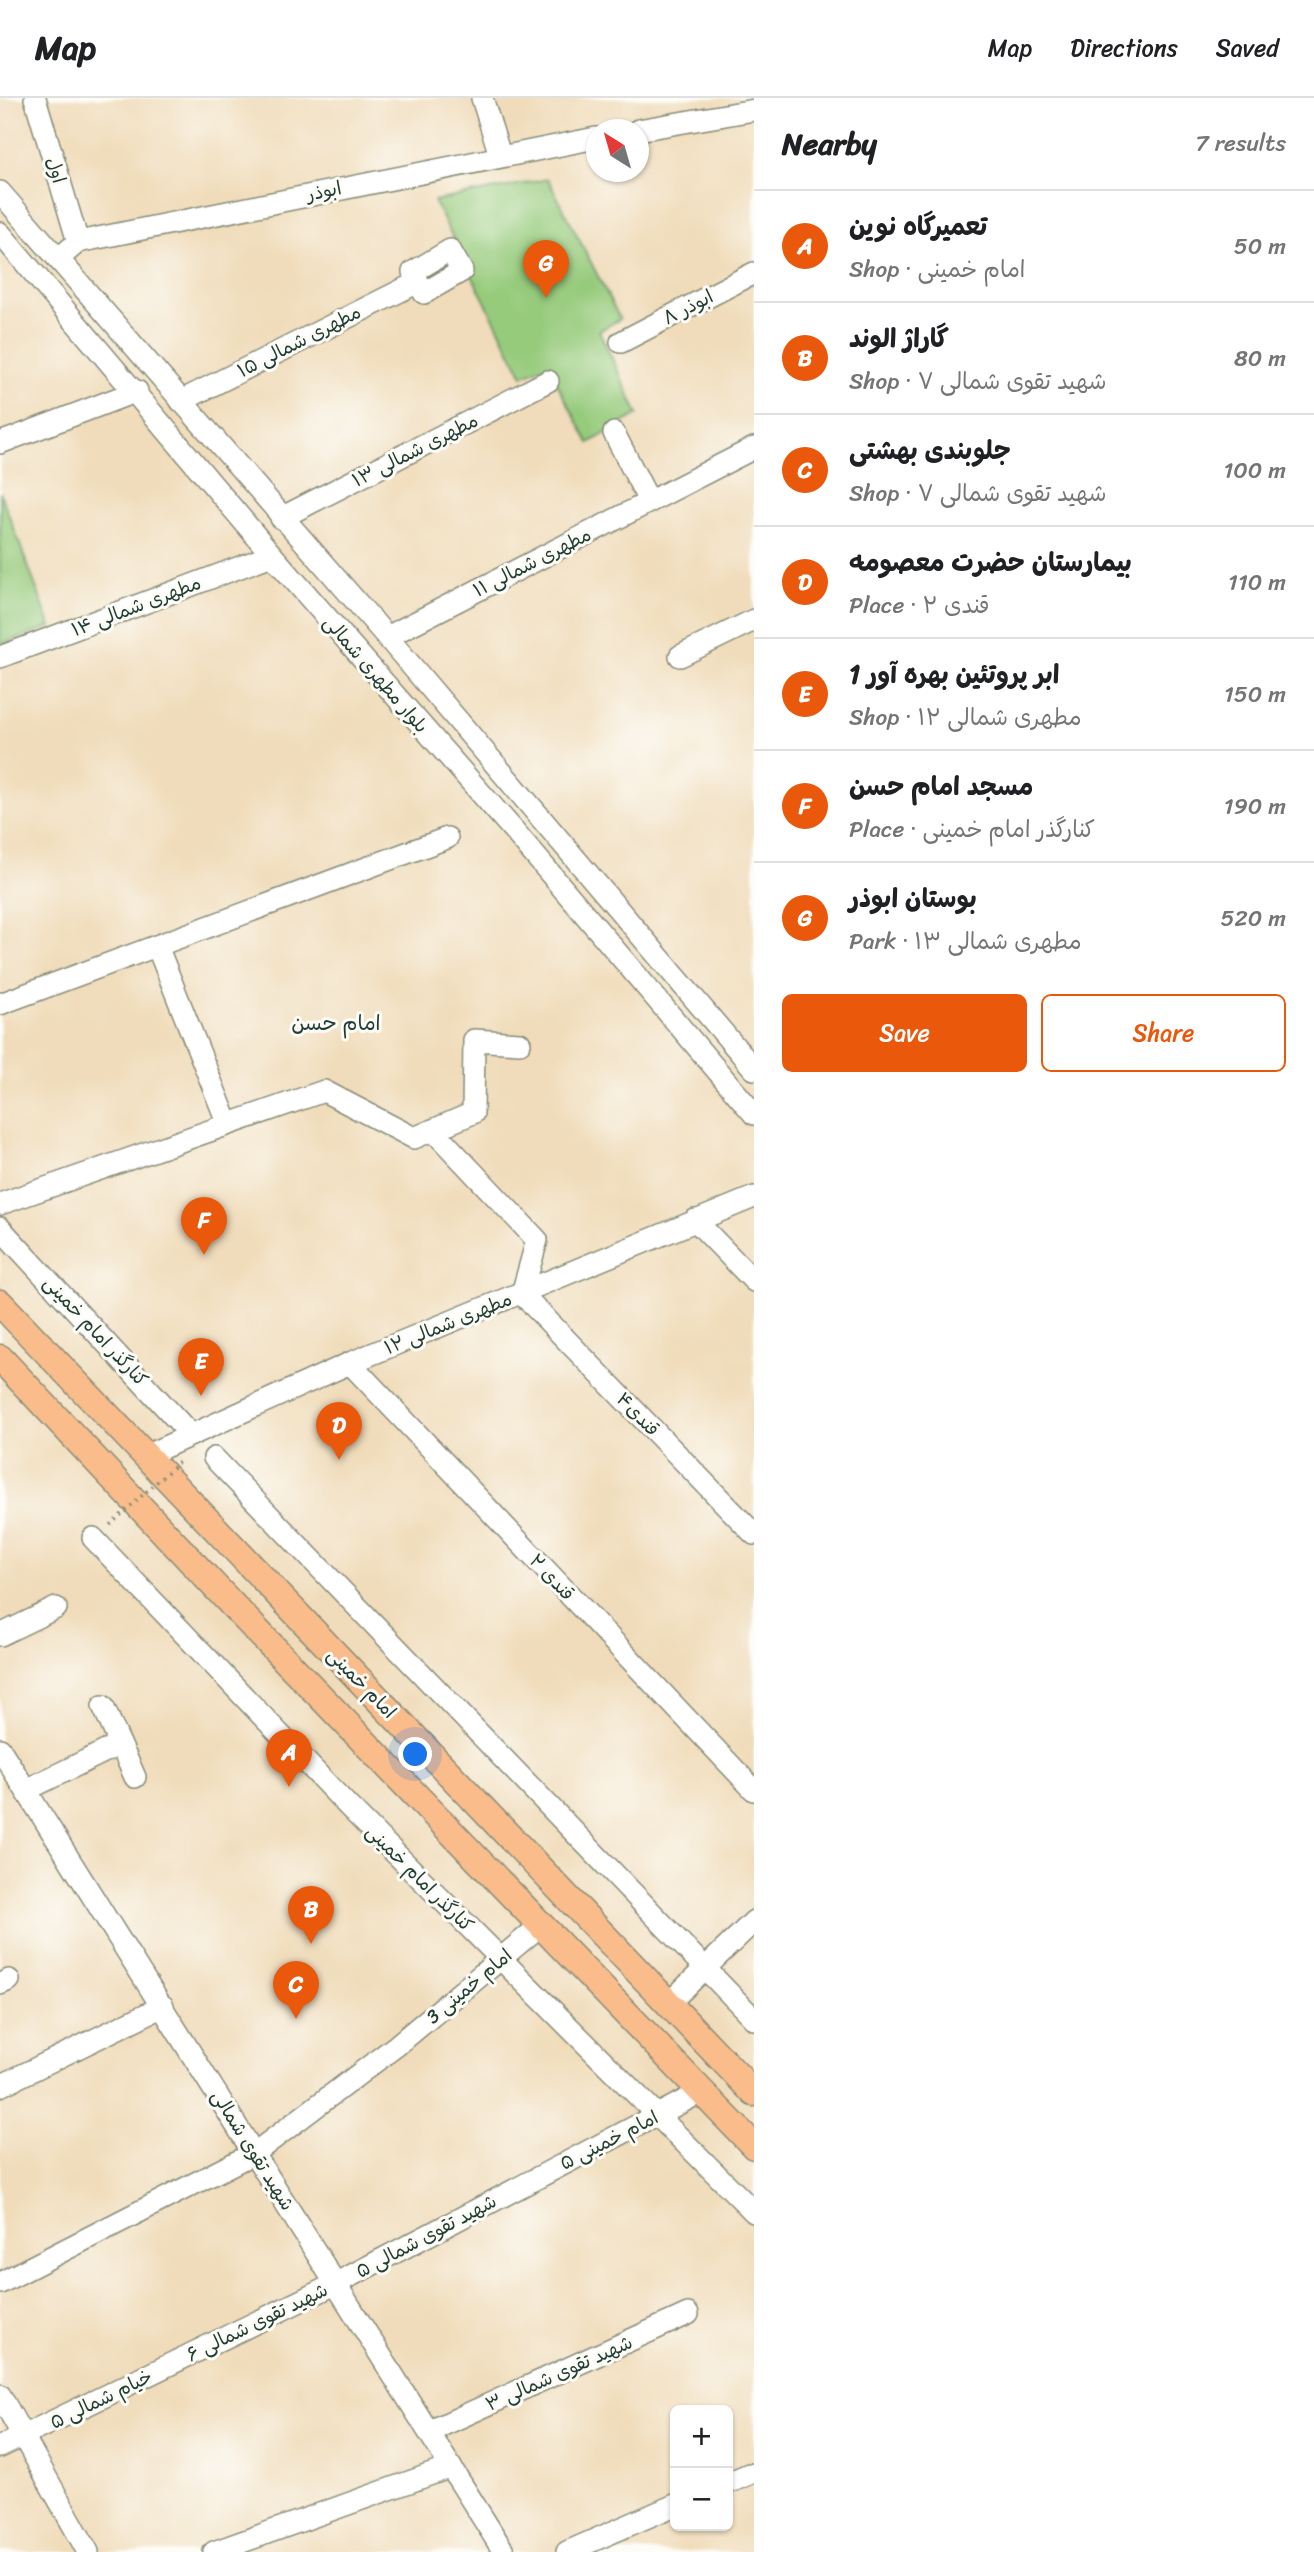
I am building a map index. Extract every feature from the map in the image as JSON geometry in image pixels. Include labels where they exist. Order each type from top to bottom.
[{"type":"main road","name":"امام خمینی","points":[[0,1303],[754,2093]]},
{"type":"main road","name":"امام خمینی","points":[[0,1357],[754,2146]]},
{"type":"street","name":"اول","points":[[35,98],[78,242]]},
{"type":"street","points":[[482,98],[500,155]]},
{"type":"street","points":[[649,128],[754,110]]},
{"type":"street","name":"ابوذر","points":[[58,259],[78,242],[500,155],[586,140]]},
{"type":"street","name":"بلوار مطهری شمالی","points":[[0,192],[387,638],[754,1069]]},
{"type":"street","name":"بلوار مطهری شمالی","points":[[0,233],[137,391],[272,555],[515,832],[754,1114]]},
{"type":"street","name":"ابوذر ۸","points":[[621,342],[754,273]]},
{"type":"street","name":"مطهری شمالی ۱۵","points":[[181,401],[418,282]]},
{"type":"street","name":"مطهری شمالی ۱۳","points":[[281,518],[548,381]]},
{"type":"street","points":[[0,443],[137,391]]},
{"type":"street","points":[[614,433],[649,501]]},
{"type":"street","name":"مطهری شمالی ۱۱","points":[[387,638],[754,448]]},
{"type":"street","name":"مطهری شمالی ۱۴","points":[[0,657],[272,555]]},
{"type":"street","points":[[680,656],[754,620]]},
{"type":"street","points":[[0,1004],[447,838]]},
{"type":"street","points":[[157,946],[228,1124]]},
{"type":"street","points":[[0,1204],[324,1091],[415,1138],[473,1114],[474,1040],[520,1043]]},
{"type":"street","points":[[433,1130],[537,1240],[522,1294]]},
{"type":"street","name":"مطهری شمالی ۱۲","points":[[145,1456],[350,1363],[754,1196]]},
{"type":"street","points":[[695,1220],[754,1281]]},
{"type":"street","name":"کنارگذر امام خمینی","points":[[0,1228],[191,1435]]},
{"type":"street","name":"قندی۴","points":[[522,1294],[754,1534]]},
{"type":"street","name":"قندی ۲","points":[[350,1363],[754,1790]]},
{"type":"street","points":[[214,1458],[754,2019]]},
{"type":"street","name":"کنارگذر امام خمینی","points":[[102,1531],[348,1806],[754,2212]]},
{"type":"street","points":[[0,1635],[55,1608]]},
{"type":"street","points":[[103,1706],[135,1777]]},
{"type":"street","points":[[26,1790],[120,1744]]},
{"type":"street","name":"شهید تقوی شمالی","points":[[0,1749],[256,2152],[335,2284],[504,2552]]},
{"type":"street","points":[[668,2004],[754,1920]]},
{"type":"street","name":"امام خمینی 3","points":[[0,2283],[256,2152],[397,2046],[541,1926]]},
{"type":"street","points":[[7,2082],[163,2006]]},
{"type":"street","name":"امام خمینی ۵","points":[[516,2188],[701,2092]]},
{"type":"street","name":"شهید تقوی شمالی ۵","points":[[335,2284],[516,2188]]},
{"type":"street","name":"شهید تقوی شمالی ۶","points":[[179,2361],[335,2284]]},
{"type":"street","name":"شهید تقوی شمالی ۳","points":[[430,2431],[688,2314]]},
{"type":"street","name":"خیام شمالی ۵","points":[[0,2446],[179,2361]]},
{"type":"street","points":[[0,2395],[88,2552]]},
{"type":"street","points":[[214,2552],[451,2467]]},
{"type":"street","points":[[733,2481],[749,2474]]},
{"type":"street","points":[[567,2552],[670,2507]]},
{"type":"path","points":[[102,1531],[182,1460]]},
{"type":"green space","points":[[548,179],[620,319],[599,331],[638,414],[589,443],[547,365],[523,376],[434,201]]},
{"type":"green space","points":[[0,492],[51,627],[2,644],[0,639]]},
{"type":"place","name":"بوستان ابوذر","points":[[546,298]]},
{"type":"place","name":"مسجد امام حسن","points":[[204,1255]]},
{"type":"place","name":"ابر پروتئین بهره آور 1","points":[[201,1396]]},
{"type":"place","name":"بیمارستان حضرت معصومه","points":[[339,1460]]},
{"type":"place","name":"تعمیرگاه نوین","points":[[289,1787]]},
{"type":"place","name":"گاراژ الوند","points":[[311,1944]]},
{"type":"place","name":"جلوبندی بهشتی","points":[[296,2019]]},
{"type":"district","name":"امام حسن","points":[[336,1023]]}]
